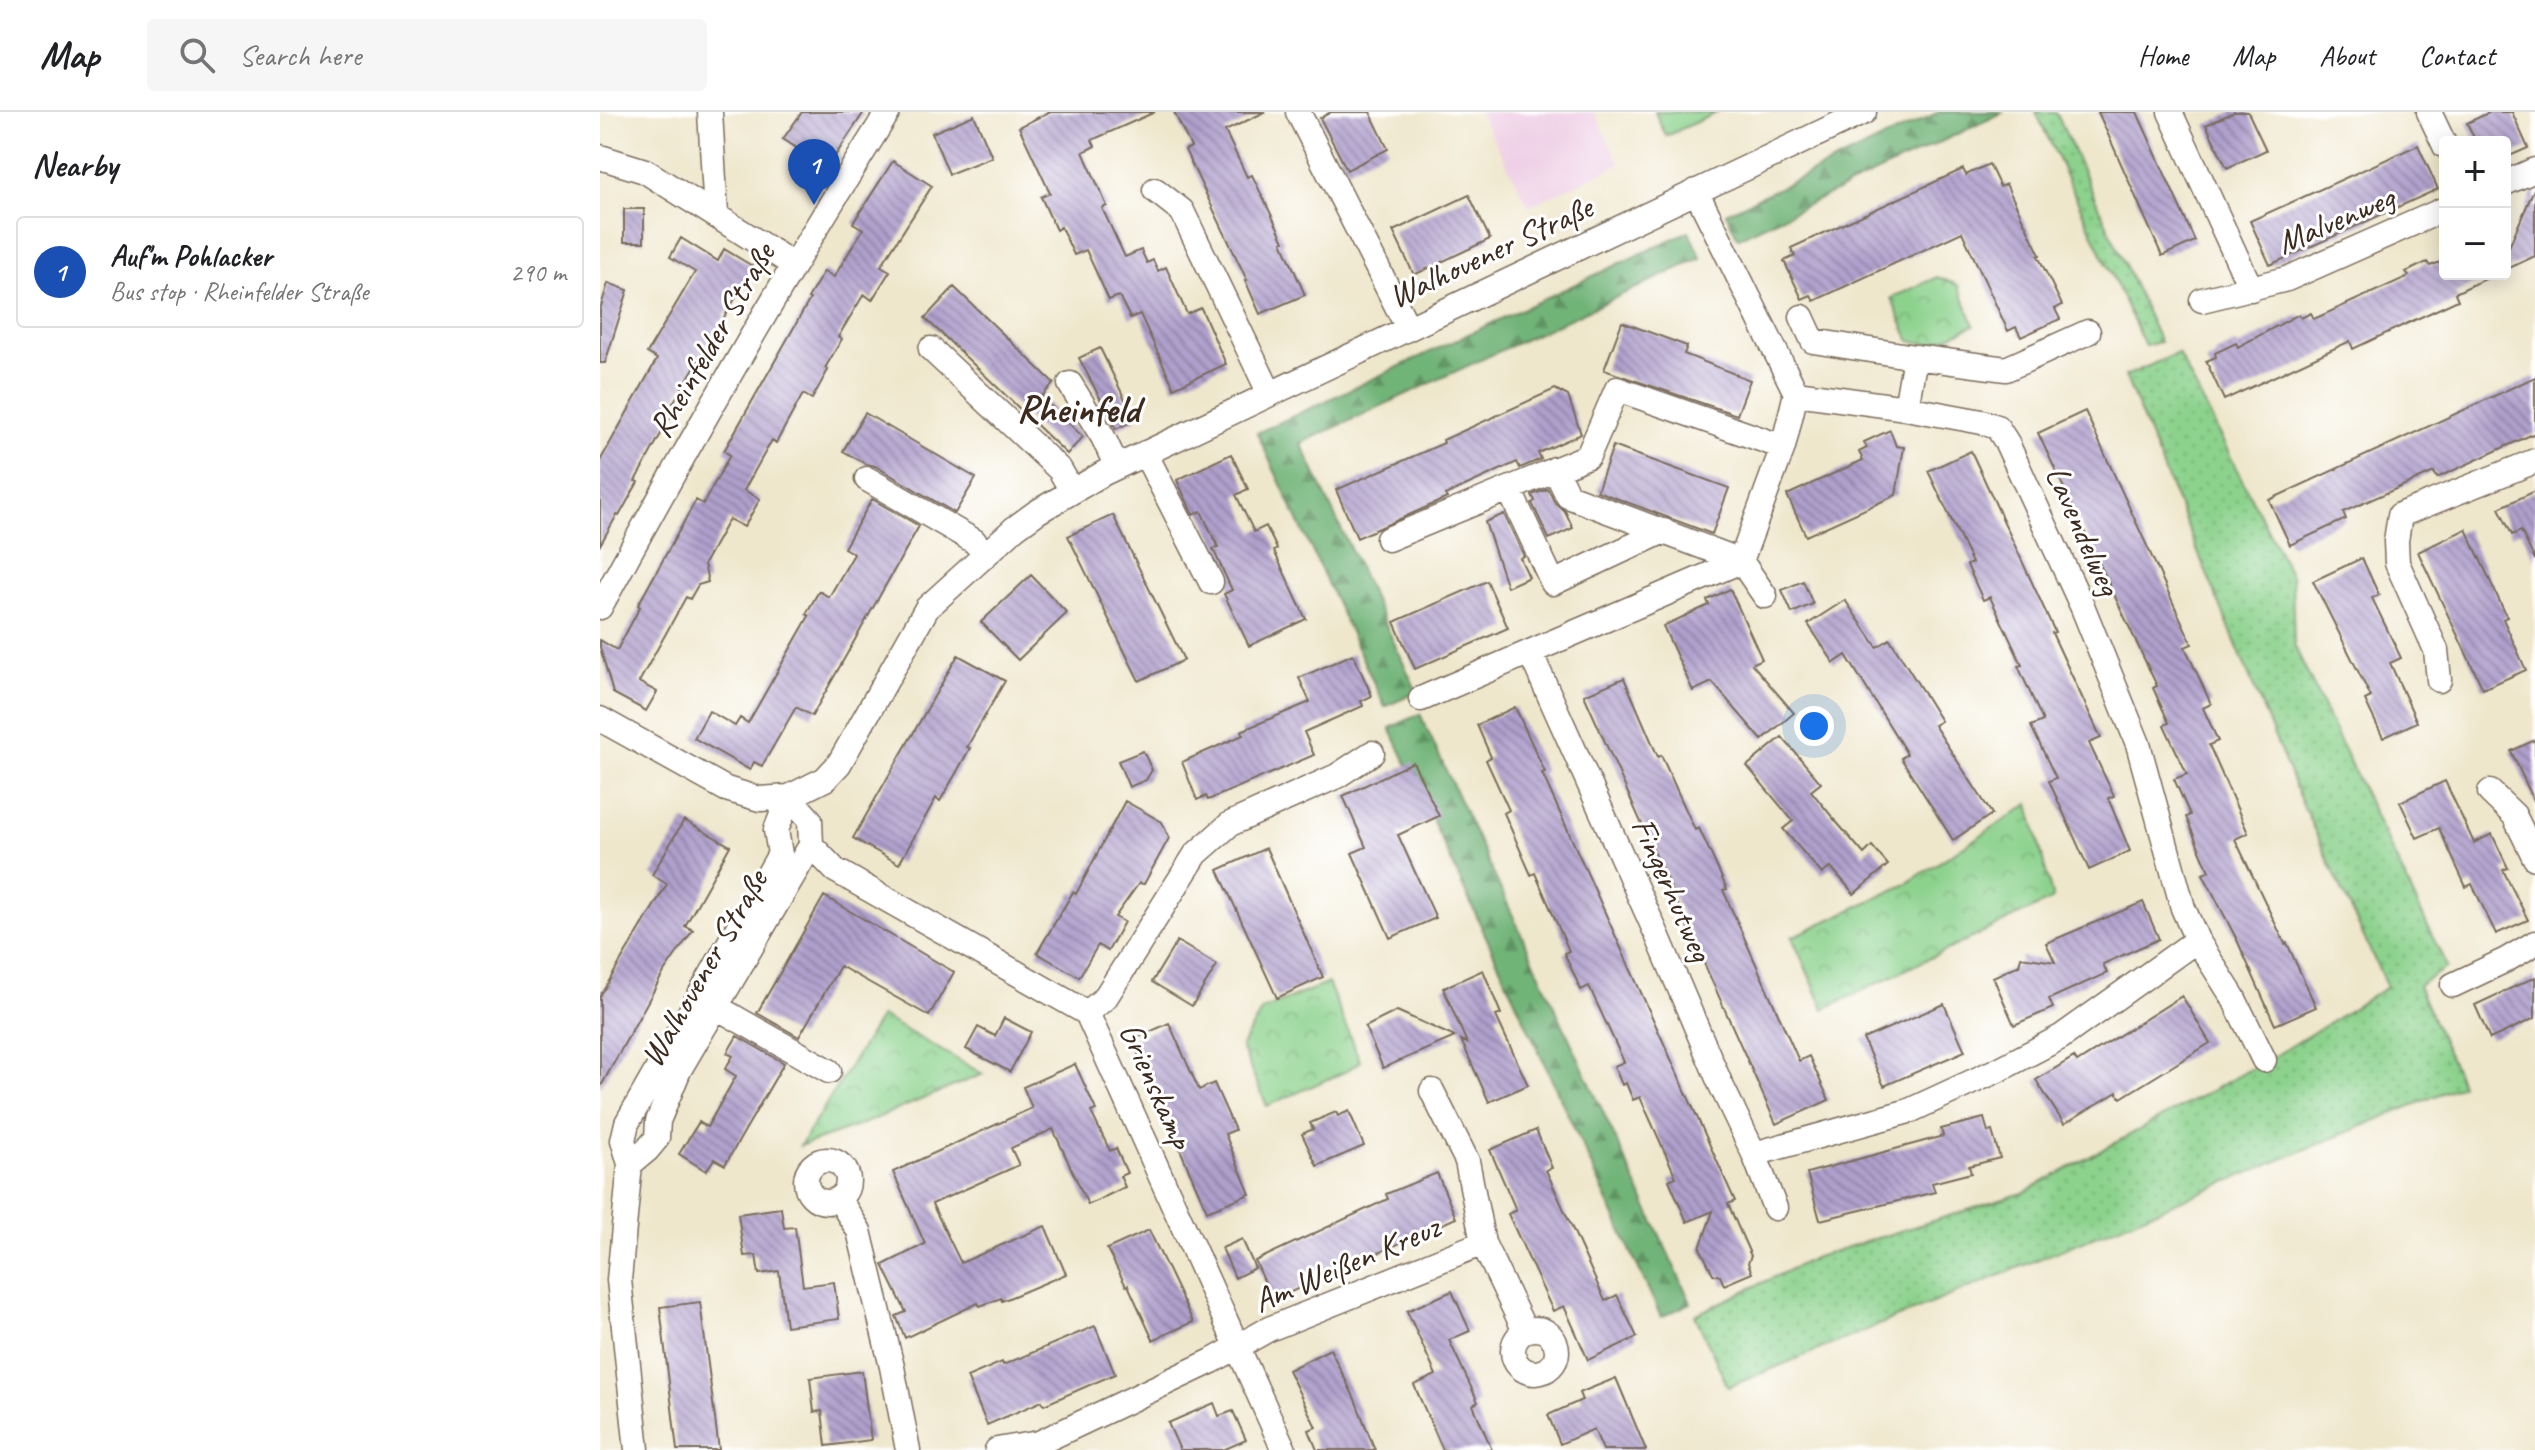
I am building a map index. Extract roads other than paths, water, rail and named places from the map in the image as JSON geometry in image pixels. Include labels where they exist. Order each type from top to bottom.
[{"type":"street","points":[[710,112],[716,214]]},
{"type":"street","name":"Rheinfelder Straße","points":[[600,607],[663,491],[794,265],[888,112]]},
{"type":"street","points":[[1298,112],[1408,328]]},
{"type":"street","name":"Walhovener Straße","points":[[637,1450],[619,1280],[630,1164],[623,1140],[627,1123],[708,1002],[797,855],[776,830],[789,797],[825,779],[839,764],[927,608],[985,554],[1037,512],[1117,467],[1864,112]]},
{"type":"street","name":"Malvenweg","points":[[2170,112],[2251,289]]},
{"type":"street","points":[[2429,112],[2440,136]]},
{"type":"street","points":[[600,157],[645,171],[794,265]]},
{"type":"street","points":[[2511,180],[2535,170]]},
{"type":"street","points":[[1155,190],[1182,211],[1270,394]]},
{"type":"street","points":[[1421,699],[1741,561],[1783,447],[1796,393],[1696,191]]},
{"type":"street","name":"Malvenweg","points":[[2202,300],[2287,279],[2439,212]]},
{"type":"street","points":[[1802,317],[1813,341],[2006,369],[2088,332]]},
{"type":"street","points":[[931,349],[1060,470],[1072,491]]},
{"type":"street","points":[[1906,408],[1915,357]]},
{"type":"street","points":[[1070,384],[1103,437],[1117,467]]},
{"type":"street","points":[[1388,539],[1588,456],[1617,389],[1783,447]]},
{"type":"street","name":"Lavendelweg","points":[[1796,393],[1906,408],[1997,427],[2083,608],[2138,744],[2183,908],[2197,940],[2233,997],[2264,1060]]},
{"type":"street","points":[[1145,453],[1211,582]]},
{"type":"street","points":[[2439,680],[2436,650],[2397,563],[2400,515],[2535,461]]},
{"type":"street","points":[[1555,469],[1568,496],[1741,561],[1765,596]]},
{"type":"street","points":[[867,479],[974,541],[985,554]]},
{"type":"street","points":[[1509,489],[1553,583],[1664,531]]},
{"type":"street","name":"Fingerhutweg","points":[[1530,652],[1754,1154],[1775,1208]]},
{"type":"street","points":[[600,719],[726,789],[760,799],[789,797],[810,820],[797,855]]},
{"type":"street","points":[[1087,1013],[1105,998],[1196,854],[1230,824],[1337,776],[1372,753]]},
{"type":"street","points":[[2490,792],[2514,815],[2535,858]]},
{"type":"street","name":"Grienskamp","points":[[797,855],[835,870],[1087,1013],[1284,1450]]},
{"type":"street","points":[[1754,1154],[1909,1111],[2000,1069],[2061,1037],[2197,940]]},
{"type":"street","points":[[2453,985],[2535,943]]},
{"type":"street","points":[[708,1002],[829,1071]]},
{"type":"street","name":"Am Weißen Kreuz","points":[[1432,1091],[1467,1161],[1483,1243],[1525,1331]]},
{"type":"street","points":[[839,1199],[859,1231],[892,1367],[908,1450]]},
{"type":"street","name":"Am Weißen Kreuz","points":[[997,1450],[1041,1446],[1238,1348],[1269,1329],[1483,1243]]},
{"type":"place","name":"Auf'm Pohlacker","points":[[814,205]]},
{"type":"district","name":"Rheinfeld","points":[[1078,409]]}]
